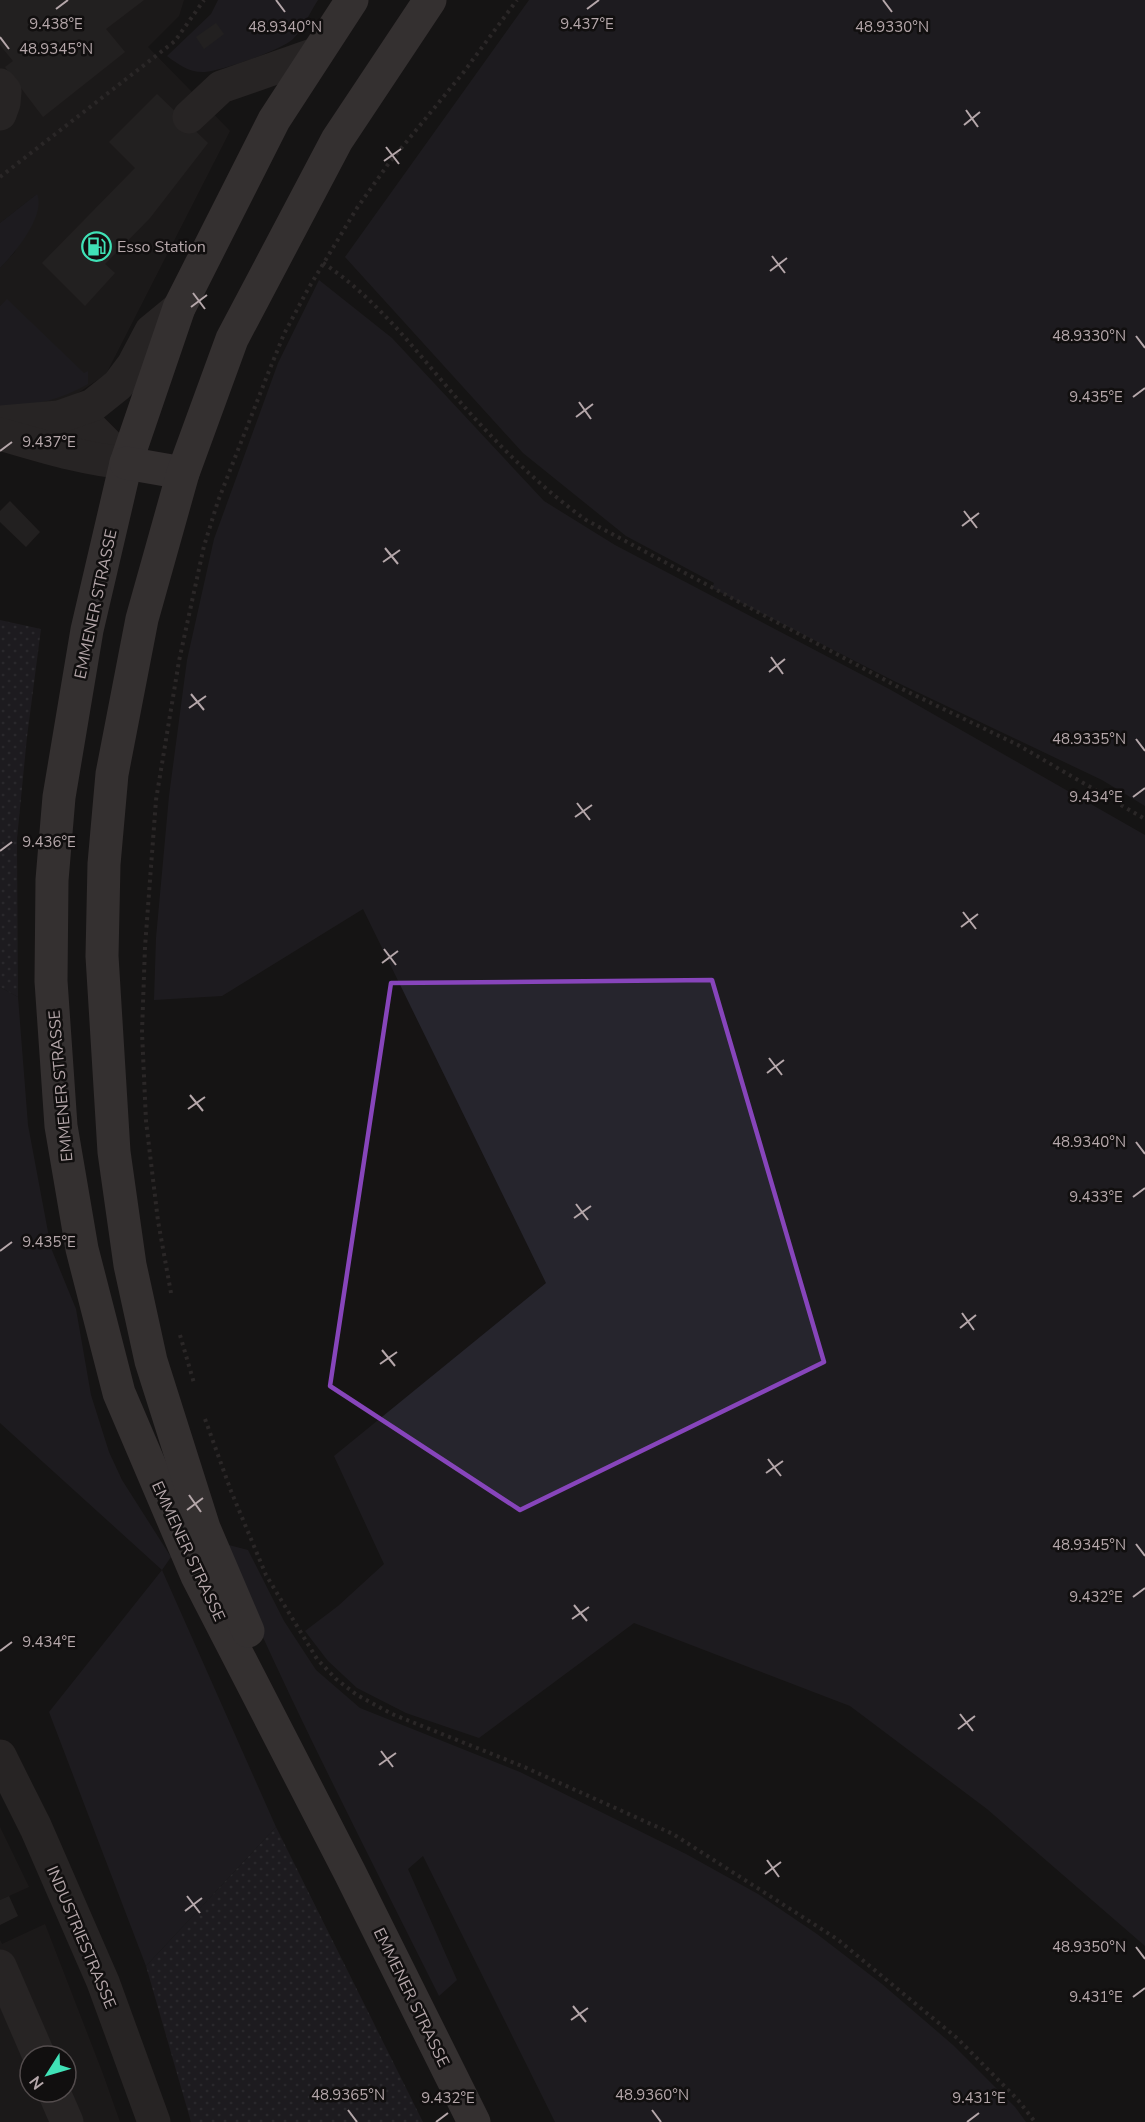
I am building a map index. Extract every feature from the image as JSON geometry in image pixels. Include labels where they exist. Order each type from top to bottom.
[{"type":"main road","name":"EMMENER STRASSE","points":[[352,0],[274,120],[179,308],[126,463],[87,630],[58,809],[52,880],[51,981],[61,1126],[82,1249],[119,1394],[197,1576],[350,1873],[474,2122]]},
{"type":"main road","name":"EMMENER STRASSE","points":[[350,1873],[204,1528],[151,1361],[130,1264],[114,1152],[102,956],[104,864],[112,774],[142,620],[183,473],[232,339],[337,140],[430,0]]},
{"type":"main road","points":[[126,463],[183,473]]},
{"type":"street","points":[[189,117],[221,87],[315,54]]},
{"type":"street","points":[[0,85],[5,91],[0,114]]},
{"type":"street","points":[[0,422],[58,417],[93,405],[118,385],[133,365],[151,331],[179,308]]},
{"type":"street","points":[[58,417],[92,429],[126,463]]},
{"type":"street","points":[[0,434],[67,454],[126,463]]},
{"type":"street","name":"INDUSTRIESTRASSE","points":[[0,1756],[36,1828],[103,1982],[154,2122]]},
{"type":"street","points":[[0,1966],[34,2044]]},
{"type":"street","points":[[59,2104],[67,2122]]},
{"type":"path","points":[[0,177],[175,41],[204,0]]},
{"type":"path","points":[[171,1296],[158,1221],[146,1121],[142,1032],[145,947],[156,800],[179,661],[204,546],[218,501],[284,334],[323,263],[357,208],[389,163],[463,73],[517,0]]},
{"type":"path","points":[[323,263],[340,274],[387,318],[513,459],[552,495],[586,520],[900,688],[1018,746],[1145,819]]},
{"type":"path","points":[[178,1329],[196,1394]]},
{"type":"path","points":[[204,1415],[231,1491],[266,1575],[317,1659],[336,1679],[357,1695],[392,1714],[522,1766],[673,1834],[837,1939],[957,2038],[1018,2100],[1035,2122]]},
{"type":"highlighted area","points":[[712,980],[824,1362],[520,1510],[330,1386],[391,983]]},
{"type":"shaded area","points":[[0,0],[184,0],[179,16],[148,47],[230,131],[106,374],[72,397],[15,411],[0,452],[0,406],[84,374],[7,300],[0,306],[0,268],[15,252],[37,194],[0,223]]},
{"type":"shaded area","points":[[218,0],[318,0],[293,39],[277,49],[251,59],[213,71],[200,72],[185,68],[167,56],[211,14]]},
{"type":"shaded area","points":[[529,0],[1145,0],[1145,806],[1102,780],[894,681],[712,588],[714,583],[626,536],[523,453],[345,257]]},
{"type":"shaded area","points":[[37,194],[39,203],[37,212],[28,233],[0,268],[0,223]]},
{"type":"shaded area","points":[[319,280],[392,338],[544,501],[615,545],[891,690],[1145,835],[1145,1946],[987,1809],[850,1706],[634,1623],[479,1738],[406,1713],[357,1688],[328,1661],[305,1631],[338,1606],[384,1564],[334,1456],[546,1283],[363,909],[222,996],[154,1000],[156,938],[169,796],[187,660],[214,539],[278,363]]},
{"type":"shaded area","points":[[7,299],[84,373],[88,371],[88,384],[46,401],[0,406],[0,306]]},
{"type":"shaded area","points":[[0,620],[41,629],[17,839],[18,997],[0,987]]},
{"type":"shaded area","points":[[0,987],[18,997],[28,1125],[51,1248],[76,1309],[91,1395],[109,1452],[122,1480],[171,1557],[162,1570],[0,1423]]},
{"type":"shaded area","points":[[221,1543],[248,1550],[284,1621],[316,1670],[360,1708],[520,1772],[686,1854],[758,1894],[817,1934],[882,1984],[953,2045],[1015,2107],[1026,2122],[555,2122],[423,1856],[408,1869],[457,1980],[439,1996],[299,1714]]},
{"type":"shaded area","points":[[162,1570],[276,1827],[146,1966],[49,1712]]},
{"type":"shaded area","points":[[0,1827],[29,1887],[0,1900]]},
{"type":"shaded area","points":[[276,1827],[423,2122],[191,2122],[146,1966]]},
{"type":"shaded area","points":[[45,1924],[120,2122],[0,2122],[0,1940],[2,1944]]},
{"type":"building","points":[[0,0],[144,0],[106,29],[125,52],[43,117],[5,67],[13,61],[0,45]]},
{"type":"building","points":[[216,23],[224,34],[204,49],[196,37]]},
{"type":"building","points":[[157,94],[208,143],[150,218],[105,264],[115,273],[85,306],[42,263],[135,168],[109,142]]},
{"type":"building","points":[[10,501],[40,532],[26,547],[0,522],[0,511]]},
{"type":"building","points":[[9,1896],[18,1916],[0,1925],[0,1900]]},
{"type":"place","name":"Esso Station","points":[[96,246]]}]
